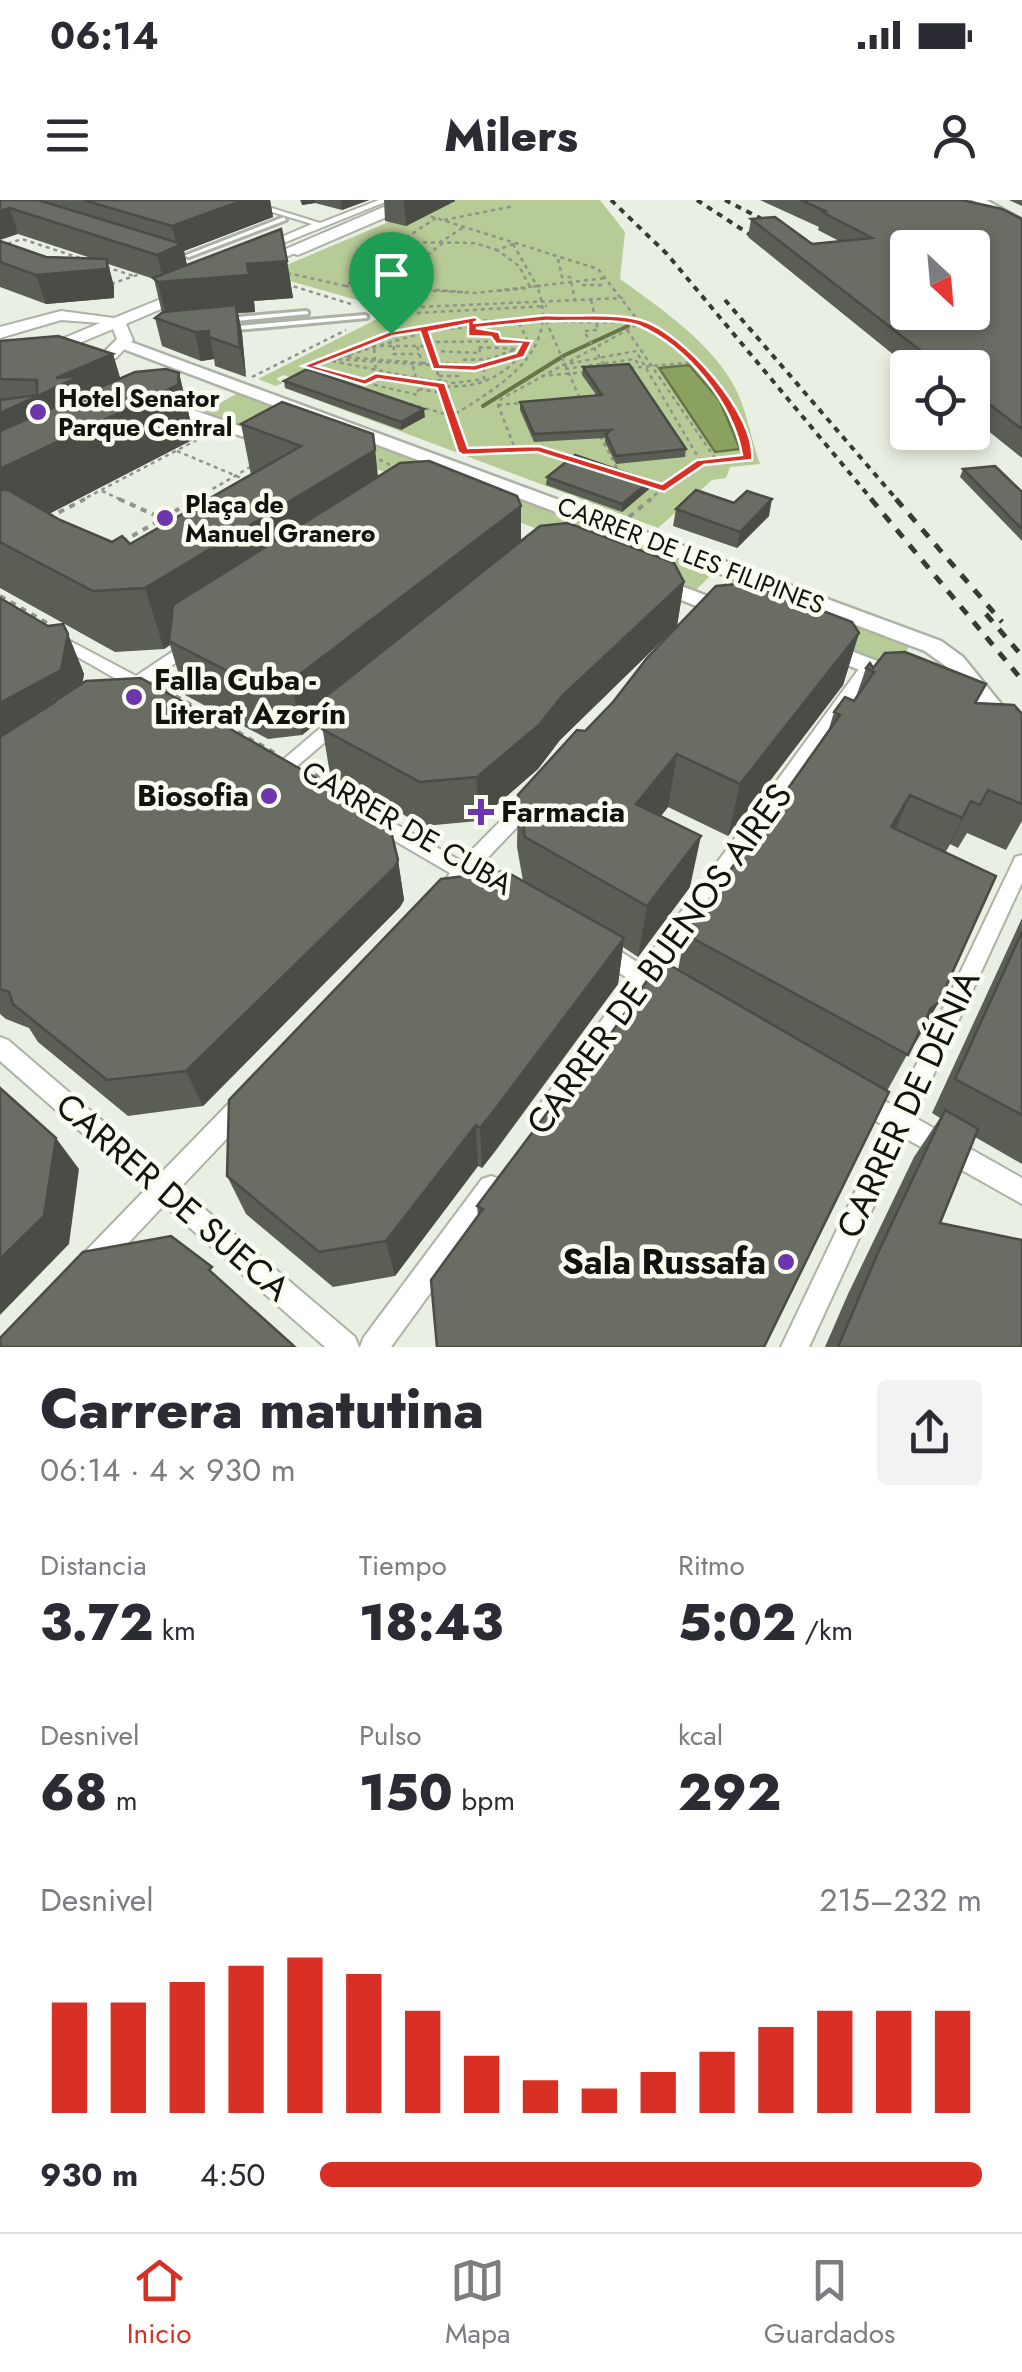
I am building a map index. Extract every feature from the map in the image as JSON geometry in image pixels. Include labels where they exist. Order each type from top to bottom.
[{"type":"main road","points":[[238,271],[398,200]]},
{"type":"main road","points":[[978,200],[1021,223]]},
{"type":"main road","points":[[989,200],[1021,223]]},
{"type":"main road","points":[[238,271],[411,205]]},
{"type":"main road","points":[[1000,215],[975,216],[1021,223]]},
{"type":"main road","points":[[0,368],[206,279]]},
{"type":"main road","points":[[0,310],[20,316],[108,321],[126,335],[123,344],[100,360],[55,372]]},
{"type":"main road","points":[[0,333],[60,317]]},
{"type":"main road","name":"CARRER DE LES FILIPINES","points":[[123,344],[935,648]]},
{"type":"main road","points":[[0,368],[94,380]]},
{"type":"main road","points":[[140,423],[171,408],[202,385],[190,370]]},
{"type":"main road","points":[[140,397],[296,448]]},
{"type":"main road","points":[[430,484],[455,467]]},
{"type":"main road","name":"CARRER DE LES FILIPINES","points":[[643,578],[710,614],[751,620]]},
{"type":"main road","name":"CARRER DE LES FILIPINES","points":[[802,640],[938,693],[987,717],[1022,760]]},
{"type":"main road","points":[[899,677],[930,676],[943,666],[935,648]]},
{"type":"main road","points":[[935,648],[1022,747]]},
{"type":"street","points":[[236,200],[316,222],[314,228]]},
{"type":"street","points":[[238,271],[422,200]]},
{"type":"street","points":[[251,253],[381,201]]},
{"type":"street","points":[[283,202],[331,218],[302,217]]},
{"type":"street","points":[[318,212],[351,214]]},
{"type":"street","points":[[206,279],[182,258],[284,219]]},
{"type":"street","points":[[176,293],[188,278]]},
{"type":"street","points":[[206,326],[364,313]]},
{"type":"street","points":[[35,626],[169,702]]},
{"type":"street","points":[[134,685],[209,634]]},
{"type":"street","name":"CARRER DE BUENOS AIRES","points":[[528,1139],[870,666]]},
{"type":"street","points":[[286,766],[357,707]]},
{"type":"street","points":[[440,895],[549,782]]},
{"type":"street","name":"CARRER DE CUBA","points":[[349,806],[503,894]]},
{"type":"street","name":"CARRER DE DÉNIA","points":[[795,1347],[1022,862]]},
{"type":"street","points":[[583,942],[680,998]]},
{"type":"street","name":"CARRER DE SUECA","points":[[0,1047],[345,1347]]},
{"type":"street","points":[[81,1275],[256,1091]]},
{"type":"street","points":[[850,1093],[1022,1192]]},
{"type":"street","points":[[374,1347],[504,1171]]},
{"type":"path","points":[[411,205],[462,229],[598,269],[640,322],[696,362],[724,394],[744,437],[748,458],[701,462],[627,519]]},
{"type":"path","points":[[444,220],[514,206]]},
{"type":"path","points":[[347,284],[436,218]]},
{"type":"path","points":[[430,248],[462,229]]},
{"type":"path","points":[[0,246],[22,239],[134,276]]},
{"type":"path","points":[[357,284],[402,242],[440,242],[475,243],[498,250],[519,266],[530,287]]},
{"type":"path","points":[[420,257],[440,242]]},
{"type":"path","points":[[498,250],[512,246]]},
{"type":"path","points":[[452,416],[515,374],[536,348],[546,320],[542,288],[512,246]]},
{"type":"path","points":[[53,256],[62,252]]},
{"type":"path","points":[[76,257],[67,260],[82,266]]},
{"type":"path","points":[[558,260],[562,277],[570,277],[575,300]]},
{"type":"path","points":[[105,273],[114,270]]},
{"type":"path","points":[[98,285],[151,270]]},
{"type":"path","points":[[275,270],[386,292],[454,295],[603,279]]},
{"type":"path","points":[[581,283],[602,285]]},
{"type":"path","points":[[347,284],[446,292],[542,288]]},
{"type":"path","points":[[386,292],[391,334]]},
{"type":"path","points":[[454,295],[459,320]]},
{"type":"path","points":[[364,313],[623,298]]},
{"type":"path","points":[[591,299],[598,330],[584,331],[606,370]]},
{"type":"path","points":[[364,313],[388,311]]},
{"type":"path","points":[[306,366],[391,334],[459,320],[640,322]]},
{"type":"path","points":[[475,320],[371,346],[330,363],[398,379],[462,382],[484,379],[484,366]]},
{"type":"path","points":[[424,331],[546,320]]},
{"type":"path","points":[[546,320],[562,364],[588,413]]},
{"type":"path","points":[[514,446],[498,405],[500,398],[591,344],[640,322]]},
{"type":"path","points":[[496,341],[496,325],[519,323],[528,341]]},
{"type":"path","points":[[472,326],[472,342]]},
{"type":"path","points":[[627,330],[643,367],[701,462]]},
{"type":"path","points":[[424,331],[463,452],[514,446],[588,465]]},
{"type":"path","points":[[472,334],[496,334]]},
{"type":"path","points":[[430,346],[464,353],[496,341],[528,341]]},
{"type":"path","points":[[440,381],[458,390],[484,386],[510,369],[528,341]]},
{"type":"path","points":[[436,365],[346,357],[371,346],[472,342],[479,347],[516,349],[463,365]]},
{"type":"path","points":[[371,346],[376,374]]},
{"type":"path","points":[[394,346],[394,354],[419,354]]},
{"type":"path","points":[[417,346],[422,363]]},
{"type":"path","points":[[479,347],[480,360]]},
{"type":"path","points":[[536,376],[562,364],[638,351]]},
{"type":"path","points":[[638,351],[717,461]]},
{"type":"path","points":[[462,382],[464,353]]},
{"type":"path","points":[[334,359],[413,366],[484,366],[520,355]]},
{"type":"path","points":[[562,364],[634,359],[643,367]]},
{"type":"path","points":[[562,364],[606,370],[696,362]]},
{"type":"path","points":[[306,366],[306,373]]},
{"type":"path","points":[[306,366],[418,395],[413,366]]},
{"type":"path","points":[[294,379],[306,373],[452,416]]},
{"type":"path","points":[[365,382],[376,374],[416,380]]},
{"type":"path","points":[[440,381],[462,376]]},
{"type":"path","points":[[398,379],[400,391]]},
{"type":"path","points":[[418,389],[444,393]]},
{"type":"path","points":[[564,399],[580,398]]},
{"type":"path","points":[[498,405],[533,402]]},
{"type":"path","points":[[596,429],[621,475],[604,470]]},
{"type":"path","points":[[38,522],[216,430]]},
{"type":"path","points":[[176,451],[252,484]]},
{"type":"path","points":[[366,454],[402,472]]},
{"type":"path","points":[[116,544],[264,460]]},
{"type":"path","points":[[635,479],[664,488]]},
{"type":"path","points":[[100,490],[177,525]]},
{"type":"path","points":[[0,596],[61,631]]},
{"type":"path","name":"CARRER DE CUBA","points":[[134,685],[286,766],[373,807]]},
{"type":"shaded area","points":[[441,200],[600,200],[625,232],[620,279],[682,326],[723,368],[741,402],[760,464],[730,467],[726,478],[712,480],[658,528],[285,388],[298,380],[283,375],[276,379],[283,383],[276,386],[258,379],[377,319],[375,305],[265,274]]},
{"type":"shaded area","points":[[689,365],[720,401],[740,449],[715,452],[659,368]]},
{"type":"shaded area","points":[[238,393],[420,460],[397,476],[204,412]]},
{"type":"shaded area","points":[[470,480],[715,571],[696,590],[449,495]]},
{"type":"shaded area","points":[[731,577],[911,644],[894,668],[713,596]]},
{"type":"building","points":[[0,200],[38,200],[182,244],[157,255],[10,208],[0,211]]},
{"type":"building","points":[[83,200],[244,200],[172,226]]},
{"type":"building","points":[[801,200],[962,200],[1002,209],[1022,219],[1022,429],[990,405],[990,350],[920,350],[894,330],[990,330],[990,230],[890,230],[890,327],[751,219],[775,217],[812,244],[872,238],[822,212],[827,212]]},
{"type":"building","points":[[281,229],[287,261],[247,264],[249,275],[158,282],[153,278]]},
{"type":"building","points":[[0,241],[46,257],[107,259],[107,269],[36,275],[0,262]]},
{"type":"building","points":[[236,305],[240,348],[209,337],[209,331],[195,332],[155,318],[163,312]]},
{"type":"building","points":[[58,336],[113,354],[56,378],[81,376],[0,413],[0,400],[37,395],[37,380],[0,379],[0,341]]},
{"type":"building","points":[[629,364],[686,449],[616,456],[606,434],[611,430],[534,434],[520,402],[602,395],[583,367]]},
{"type":"building","points":[[166,369],[179,373],[178,385],[0,469],[0,431],[135,372]]},
{"type":"building","points":[[307,369],[424,409],[401,422],[284,381]]},
{"type":"building","points":[[282,402],[373,434],[375,450],[145,588],[93,591],[0,542],[0,490],[8,490],[60,520],[112,542],[122,536],[130,544],[301,446],[241,424]]},
{"type":"building","points":[[575,455],[650,481],[622,504],[547,477]]},
{"type":"building","points":[[429,461],[517,496],[521,506],[291,681],[255,685],[169,641],[173,605],[400,463]]},
{"type":"building","points":[[995,466],[1022,492],[1022,529],[963,469]]},
{"type":"building","points":[[696,490],[734,503],[747,491],[772,499],[740,532],[676,509]]},
{"type":"building","points":[[568,523],[674,563],[684,582],[562,696],[539,725],[477,777],[420,782],[322,729],[320,701],[540,526]]},
{"type":"building","points":[[750,583],[852,622],[859,633],[740,784],[677,754],[636,804],[701,836],[647,906],[525,837],[518,795],[577,730],[585,731],[613,702],[647,658],[716,586]]},
{"type":"building","points":[[0,598],[48,626],[63,624],[68,634],[61,670],[0,703]]},
{"type":"building","points":[[905,652],[986,684],[975,703],[1014,705],[1022,714],[1022,804],[988,790],[980,805],[971,801],[962,818],[910,795],[891,827],[996,876],[939,1002],[931,1008],[908,1055],[685,934],[840,715],[834,712],[845,697],[854,701],[874,672],[866,668],[870,663],[873,668],[885,653]]},
{"type":"building","points":[[141,678],[388,819],[398,860],[186,1071],[107,1080],[13,1004],[9,992],[0,989],[0,737],[55,702],[50,699],[56,695],[55,701],[86,681]]},
{"type":"building","points":[[505,871],[624,938],[493,1112],[480,1128],[476,1125],[386,1241],[319,1252],[227,1176],[229,1100],[441,879]]},
{"type":"building","points":[[1022,932],[1022,1115],[955,1079]]},
{"type":"building","points":[[661,960],[889,1092],[764,1347],[437,1347],[431,1280],[483,1209],[477,1206],[589,1057],[593,1060]]},
{"type":"building","points":[[0,1088],[56,1138],[44,1216],[0,1259]]},
{"type":"building","points":[[945,1110],[978,1129],[940,1223],[1022,1240],[1022,1347],[838,1347],[877,1255]]},
{"type":"building","points":[[171,1236],[212,1267],[209,1270],[295,1347],[0,1347],[0,1338],[83,1252]]},
{"type":"waterway","points":[[483,406],[565,355],[628,326]]},
{"type":"railway","points":[[611,200],[667,254],[873,501]]},
{"type":"railway","points":[[697,200],[772,249]]},
{"type":"railway","points":[[725,200],[836,257]]},
{"type":"railway","points":[[725,300],[898,501]]},
{"type":"railway","points":[[871,499],[1022,680]]},
{"type":"railway","points":[[896,499],[1002,622]]},
{"type":"railway","points":[[986,614],[1022,656]]},
{"type":"place","name":"Hotel Senator Parque Central","points":[[38,412]]},
{"type":"place","name":"Plaça de Manuel Granero","points":[[165,518]]},
{"type":"place","name":"Falla Cuba - Literat Azorín","points":[[134,697]]},
{"type":"place","name":"Biosofia","points":[[269,796]]},
{"type":"place","name":"Farmacia","points":[[481,812]]},
{"type":"place","name":"Sala Russafa","points":[[786,1262]]},
{"type":"route","points":[[546,318],[640,322],[696,362],[724,394],[744,437],[748,458],[701,462],[664,488],[539,449],[514,446],[463,452],[442,386],[376,376],[365,382],[306,366],[391,334],[420,326],[475,320],[424,331],[436,367],[475,368],[520,355],[528,341],[496,341],[496,334],[472,334],[472,326],[546,318]]}]
